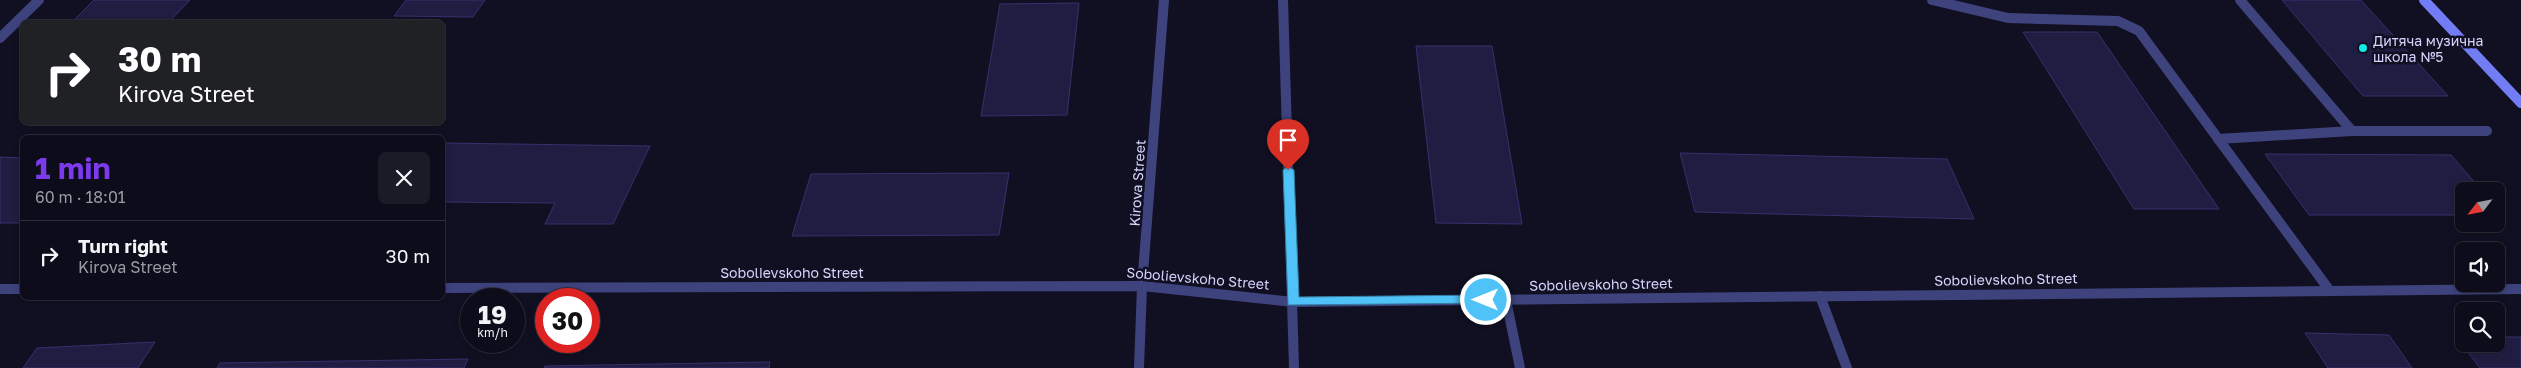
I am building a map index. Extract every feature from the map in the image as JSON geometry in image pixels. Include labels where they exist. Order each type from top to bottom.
[{"type":"street","points":[[0,38],[39,0]]},
{"type":"street","name":"Kirova Street","points":[[1139,368],[1142,286],[1164,0]]},
{"type":"street","points":[[1283,0],[1294,368]]},
{"type":"street","points":[[1932,0],[2008,18],[2118,21],[2139,31],[2330,291]]},
{"type":"street","points":[[2240,0],[2352,131]]},
{"type":"street","points":[[2424,0],[2521,103]]},
{"type":"street","points":[[2218,139],[2352,131],[2487,131]]},
{"type":"street","name":"Sobolievskoho Street","points":[[445,288],[1142,286],[1292,302],[2521,289]]},
{"type":"street","points":[[0,289],[20,289]]},
{"type":"street","points":[[1820,296],[1848,368]]},
{"type":"street","points":[[1506,300],[1520,368]]},
{"type":"building","points":[[94,0],[190,0],[171,20],[74,20]]},
{"type":"building","points":[[406,0],[485,0],[473,17],[394,16]]},
{"type":"building","name":"Дитяча музична школа №5","points":[[2282,0],[2361,0],[2448,96],[2363,96]]},
{"type":"building","points":[[1079,3],[1067,115],[981,116],[1000,4]]},
{"type":"building","points":[[2023,32],[2097,32],[2219,209],[2134,209]]},
{"type":"building","points":[[1416,46],[1492,46],[1522,224],[1436,223]]},
{"type":"building","points":[[445,143],[650,146],[613,224],[545,224],[555,203],[445,202]]},
{"type":"building","points":[[1680,153],[1947,159],[1974,219],[1695,212]]},
{"type":"building","points":[[2265,154],[2451,155],[2474,182],[2455,182],[2455,215],[2309,215]]},
{"type":"building","points":[[0,157],[20,158],[20,223],[0,223]]},
{"type":"building","points":[[1009,173],[999,235],[792,236],[811,174]]},
{"type":"building","points":[[2305,333],[2389,335],[2412,368],[2328,368]]},
{"type":"building","points":[[2505,337],[2521,337],[2521,368],[2480,368],[2468,352],[2505,352]]},
{"type":"building","points":[[155,342],[138,368],[23,368],[37,348]]},
{"type":"building","points":[[468,359],[464,368],[217,368],[220,363]]},
{"type":"building","points":[[770,362],[769,368],[544,368],[545,366]]},
{"type":"place","name":"Дитяча музична школа №5","points":[[2363,48]]},
{"type":"route","points":[[1288,170],[1292,302],[1486,300]]}]
